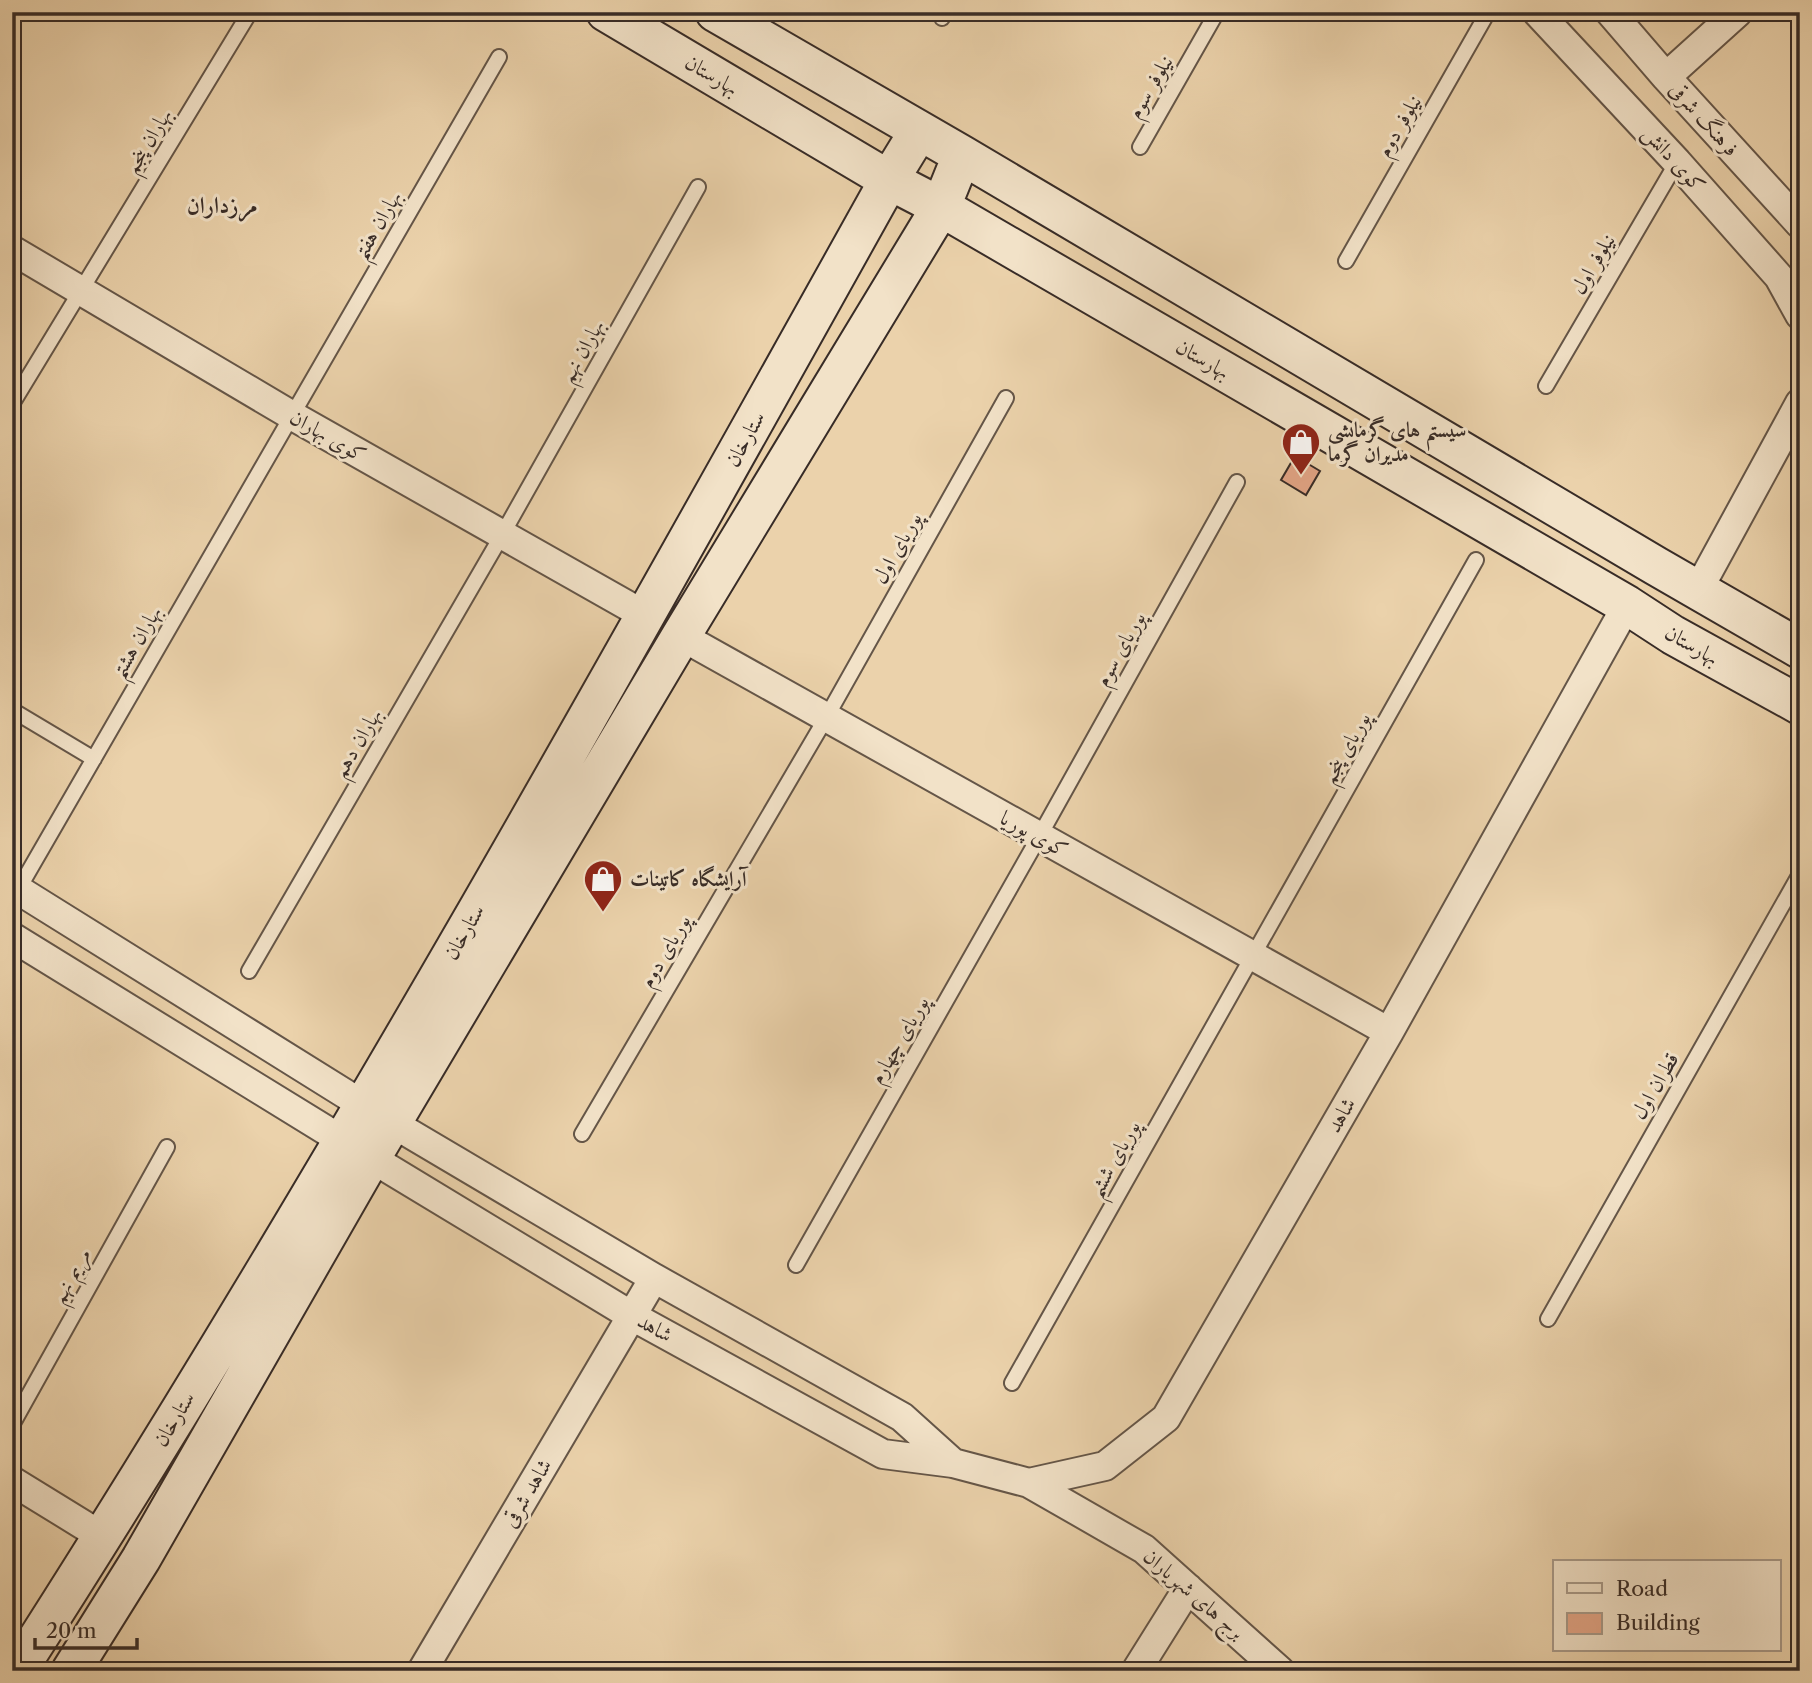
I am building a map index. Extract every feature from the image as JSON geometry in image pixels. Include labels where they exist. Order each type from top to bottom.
[{"type":"street","name":"بهارستان","points":[[606,12],[889,180],[1627,605],[1674,635],[1800,705]]},
{"type":"street","points":[[715,12],[1800,649]]},
{"type":"street","name":"کوی دانش","points":[[1537,12],[1677,162],[1779,277],[1800,314]]},
{"type":"street","name":"فرهنگ شرقی","points":[[1610,12],[1800,225]]},
{"type":"street","points":[[1666,77],[1738,12]]},
{"type":"street","name":"ستارخان","points":[[378,1114],[646,616],[889,180],[919,131]]},
{"type":"street","name":"ستارخان","points":[[17,1671],[357,1149],[681,636],[940,207],[962,155]]},
{"type":"street","name":"کوی بهاران","points":[[12,250],[291,415],[646,616]]},
{"type":"street","points":[[1674,635],[1800,403]]},
{"type":"street","points":[[1627,605],[1656,566]]},
{"type":"street","name":"شاهد","points":[[12,937],[632,1316],[883,1454],[953,1463],[1029,1483],[1105,1466],[1166,1418],[1389,1031],[1627,605]]},
{"type":"street","name":"کوی پوریا","points":[[681,636],[1389,1031]]},
{"type":"street","name":"شاهد","points":[[15,888],[378,1114],[653,1278],[902,1418],[953,1463]]},
{"type":"street","name":"ستارخان","points":[[71,1671],[141,1559],[357,1149]]},
{"type":"street","name":"شاهد شرقی","points":[[422,1671],[653,1278]]},
{"type":"street","points":[[12,1481],[103,1537]]},
{"type":"street","name":"برج های شهریاران","points":[[1029,1483],[1144,1549],[1280,1671]]},
{"type":"street","points":[[1136,1671],[1188,1588]]},
{"type":"lane","name":"بهاران پنجم","points":[[12,404],[250,12]]},
{"type":"lane","name":"نیلوفر سوم","points":[[1140,147],[1217,12]]},
{"type":"lane","name":"نیلوفر دوم","points":[[1346,261],[1488,12]]},
{"type":"lane","name":"بهاران هفتم","points":[[291,415],[499,57]]},
{"type":"lane","name":"نیلوفر اول","points":[[1546,386],[1677,162]]},
{"type":"lane","name":"بهاران نهم","points":[[502,536],[698,187]]},
{"type":"lane","name":"پوریای اول","points":[[826,718],[1006,398]]},
{"type":"lane","name":"بهاران هشتم","points":[[15,888],[94,759],[291,415]]},
{"type":"lane","name":"پوریای سوم","points":[[1039,837],[1237,482]]},
{"type":"lane","name":"بهاران دهم","points":[[248,971],[502,536]]},
{"type":"lane","name":"پوریای پنجم","points":[[1253,956],[1476,560]]},
{"type":"lane","points":[[12,710],[94,759]]},
{"type":"lane","name":"پوریای دوم","points":[[582,1134],[826,718]]},
{"type":"lane","name":"پوریای چهارم","points":[[796,1265],[1039,837]]},
{"type":"lane","name":"قطران اول","points":[[1548,1319],[1800,874]]},
{"type":"lane","name":"پوریای ششم","points":[[1012,1384],[1253,956]]},
{"type":"lane","name":"مریم نهم","points":[[12,1425],[167,1147]]},
{"type":"building","name":"سیستم های گرمایشی مدیران گرما","points":[[1295,456],[1320,471],[1306,495],[1281,480]]},
{"type":"place","name":"سیستم های گرمایشی مدیران گرما","points":[[1301,476]]},
{"type":"place","name":"آرایشگاه کاتینات","points":[[603,913]]},
{"type":"district","name":"مرزداران","points":[[222,205]]}]
